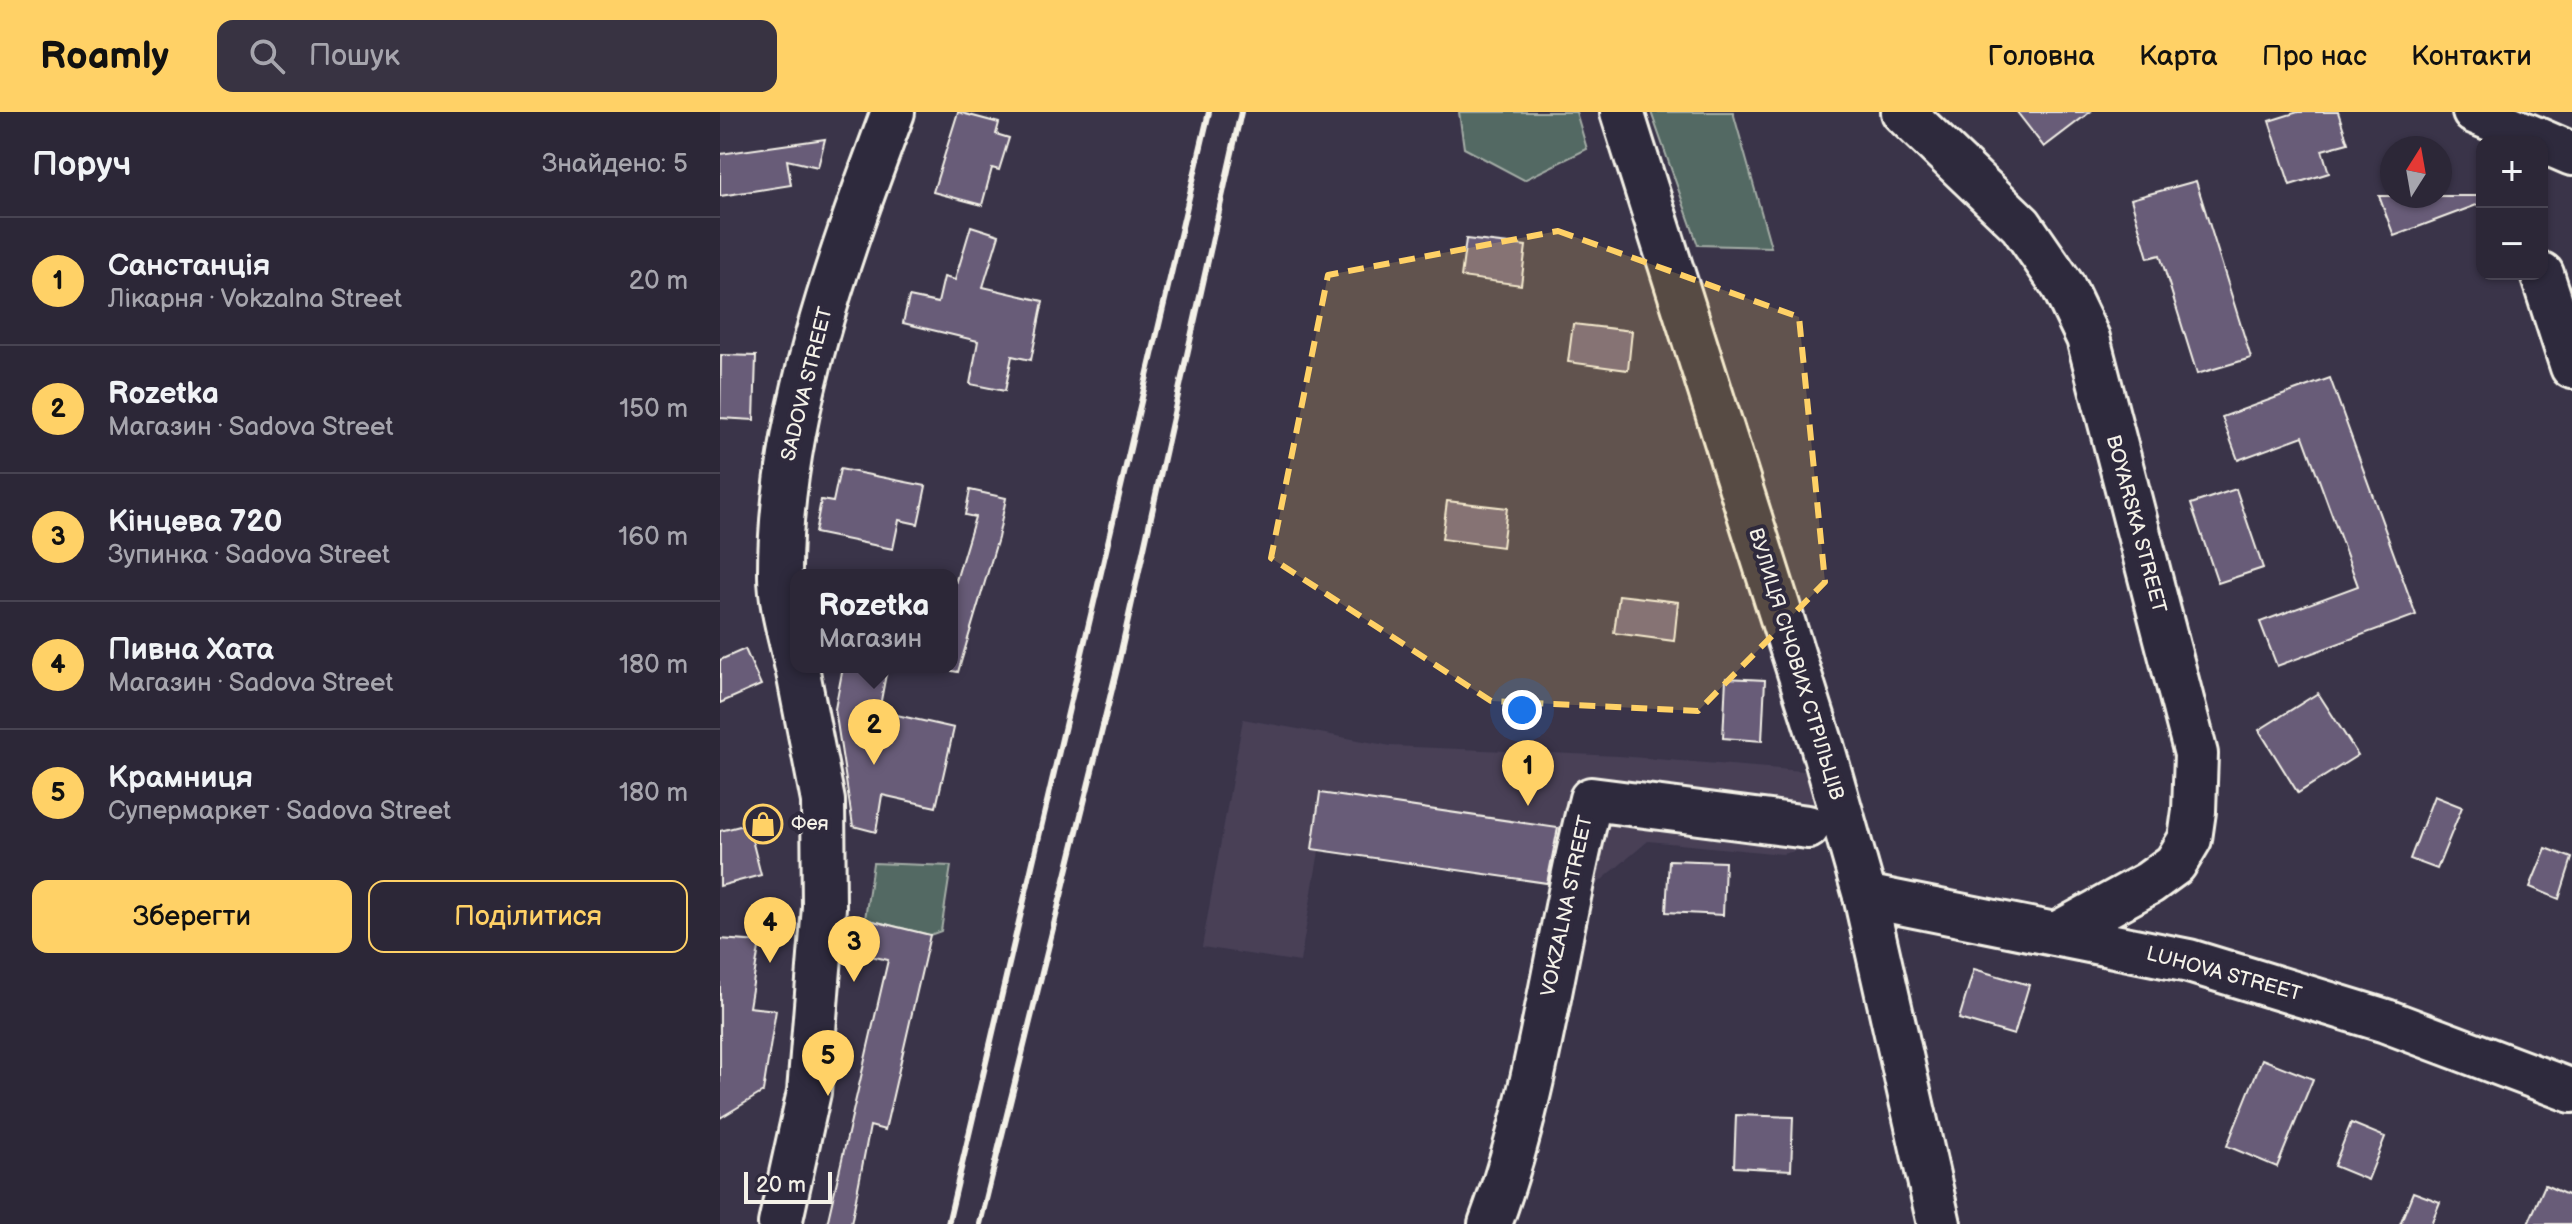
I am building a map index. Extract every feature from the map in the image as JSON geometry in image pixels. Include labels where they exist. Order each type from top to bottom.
[{"type":"street","name":"SADOVA STREET","points":[[790,635],[779,578],[784,477],[838,260],[893,112]]},
{"type":"street","name":"ВУЛИЦЯ СІЧОВИХ СТРІЛЬЦІВ","points":[[1622,112],[1822,745],[1865,896],[1939,1224]]},
{"type":"street","name":"BOYARSKA STREET","points":[[1903,112],[2021,225],[2063,286],[2088,338],[2196,754],[2190,839],[2175,864],[2149,883],[2058,933]]},
{"type":"street","points":[[2474,112],[2516,136]]},
{"type":"street","points":[[2548,146],[2572,154]]},
{"type":"street","points":[[2544,280],[2572,367]]},
{"type":"street","name":"SADOVA STREET","points":[[780,1224],[809,1092],[824,907],[823,801],[797,673]]},
{"type":"street","name":"VOKZALNA STREET","points":[[1490,1224],[1526,1107],[1569,884],[1591,799],[1808,827]]},
{"type":"street","name":"LUHOVA STREET","points":[[1865,896],[2189,961],[2386,1021],[2572,1091]]},
{"type":"highlighted area","points":[[1558,231],[1799,317],[1825,582],[1698,711],[1491,701],[1271,558],[1328,275]]},
{"type":"shaded area","points":[[1243,719],[1391,746],[1619,756],[1816,772],[1841,841],[1782,854],[1648,841],[1590,890],[1319,851],[1300,962],[1202,947]]},
{"type":"green space","points":[[1459,112],[1576,112],[1587,149],[1524,180],[1464,148]]},
{"type":"green space","points":[[1651,112],[1733,112],[1771,247],[1698,245]]},
{"type":"green space","points":[[873,863],[951,866],[941,931],[930,935],[865,919]]},
{"type":"building","points":[[958,112],[999,123],[996,134],[1009,138],[999,170],[992,168],[982,205],[933,192]]},
{"type":"building","points":[[2017,112],[2090,112],[2044,147]]},
{"type":"building","points":[[2298,112],[2338,112],[2348,143],[2322,150],[2329,173],[2290,185],[2269,121]]},
{"type":"building","points":[[825,139],[818,167],[787,160],[791,185],[720,196],[720,154]]},
{"type":"building","points":[[2196,181],[2251,358],[2197,374],[2160,255],[2148,258],[2131,199]]},
{"type":"building","points":[[2452,196],[2476,196],[2476,205],[2394,236],[2384,208],[2452,208]]},
{"type":"building","points":[[971,226],[999,235],[983,287],[1043,301],[1031,360],[1012,356],[1005,391],[970,384],[978,341],[903,323],[909,297],[938,303],[944,277],[955,280]]},
{"type":"building","points":[[1466,239],[1526,246],[1521,285],[1461,277]]},
{"type":"building","points":[[1573,324],[1632,331],[1628,370],[1568,362]]},
{"type":"building","points":[[721,355],[756,356],[754,420],[720,418]]},
{"type":"building","points":[[2330,378],[2416,615],[2277,666],[2260,622],[2358,586],[2303,436],[2238,460],[2222,417]]},
{"type":"building","points":[[840,469],[926,486],[918,524],[899,520],[893,549],[815,533],[821,500],[833,502]]},
{"type":"building","points":[[2236,489],[2263,568],[2218,583],[2191,504]]},
{"type":"building","points":[[970,490],[1006,498],[998,538],[958,672],[958,574],[975,517],[965,515]]},
{"type":"building","points":[[1447,501],[1507,508],[1502,547],[1442,539]]},
{"type":"building","points":[[1619,595],[1678,602],[1674,641],[1614,633]]},
{"type":"building","points":[[745,649],[761,685],[720,703],[720,660]]},
{"type":"building","points":[[842,673],[881,673],[886,674],[879,711],[954,728],[936,807],[882,795],[876,832],[853,826],[835,709]]},
{"type":"building","points":[[1726,678],[1765,680],[1762,741],[1723,738]]},
{"type":"building","points":[[2318,693],[2358,755],[2298,793],[2259,730]]},
{"type":"building","points":[[1320,793],[1558,828],[1547,883],[1312,849]]},
{"type":"building","points":[[2434,796],[2462,807],[2437,869],[2410,859]]},
{"type":"building","points":[[748,824],[761,875],[720,886],[720,831]]},
{"type":"building","points":[[2546,848],[2572,858],[2559,899],[2530,887]]},
{"type":"building","points":[[1669,860],[1725,862],[1723,915],[1666,912]]},
{"type":"building","points":[[865,919],[930,935],[885,1130],[870,1126],[851,1224],[827,1224],[888,960],[858,953]]},
{"type":"building","points":[[720,939],[760,942],[749,1007],[776,1010],[763,1092],[720,1118]]},
{"type":"building","points":[[1974,969],[2029,985],[2014,1035],[1959,1019]]},
{"type":"building","points":[[2262,1059],[2313,1079],[2277,1167],[2227,1146]]},
{"type":"building","points":[[1736,1115],[1793,1117],[1791,1170],[1734,1167]]},
{"type":"building","points":[[2351,1123],[2385,1137],[2368,1180],[2334,1166]]},
{"type":"building","points":[[2545,1185],[2572,1197],[2572,1224],[2528,1224]]},
{"type":"building","points":[[2413,1192],[2440,1202],[2431,1224],[2400,1224]]},
{"type":"railway","points":[[948,1224],[1209,112]]},
{"type":"railway","points":[[980,1224],[1118,665],[1241,112]]},
{"type":"place","name":"Rozetka","points":[[874,765]]},
{"type":"place","name":"Санстанція","points":[[1528,806]]},
{"type":"place","name":"Фея","points":[[763,824]]},
{"type":"place","name":"Пивна Хата","points":[[770,963]]},
{"type":"place","name":"Кінцева 720","points":[[854,982]]},
{"type":"place","name":"Крамниця","points":[[828,1096]]}]
